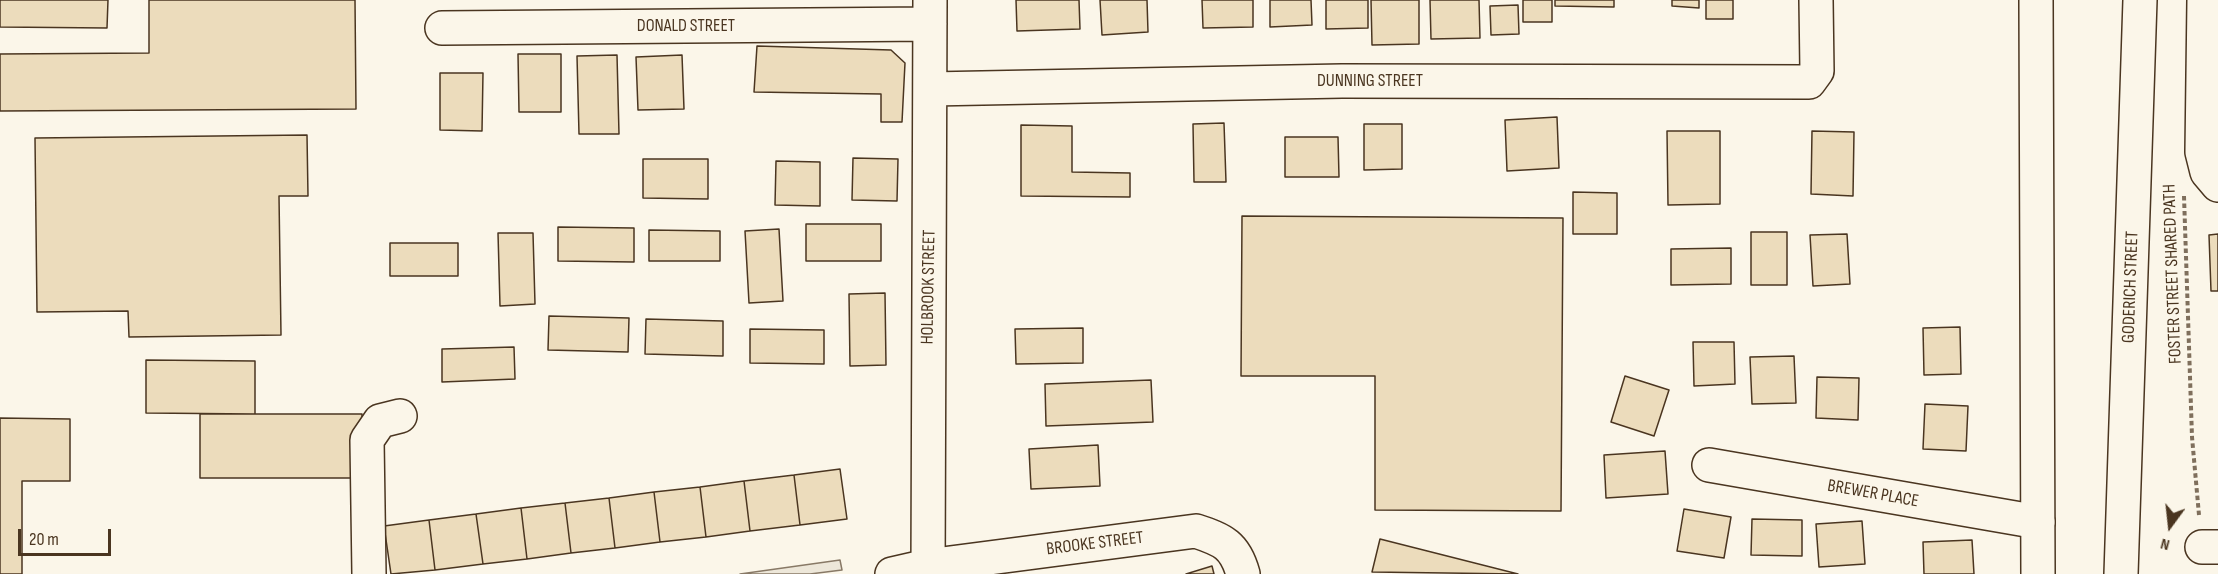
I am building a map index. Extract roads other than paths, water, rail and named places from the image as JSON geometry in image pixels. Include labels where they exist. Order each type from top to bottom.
[{"type":"main road","name":"DUNNING STREET","points":[[931,89],[1342,81],[1809,82],[1817,71],[1816,0]]},
{"type":"main road","points":[[2036,0],[2038,574]]},
{"type":"main road","name":"GODERICH STREET","points":[[2121,574],[2140,0]]},
{"type":"main road","points":[[2204,0],[2202,152],[2207,172],[2218,185]]},
{"type":"main road","name":"DONALD STREET","points":[[442,28],[930,12]]},
{"type":"main road","name":"HOLBROOK STREET","points":[[927,570],[930,12]]},
{"type":"main road","points":[[369,574],[367,440],[380,421],[400,417]]},
{"type":"main road","name":"BREWER PLACE","points":[[1708,465],[2038,522]]},
{"type":"main road","name":"BROOKE STREET","points":[[892,574],[1196,531],[1223,540],[1239,561],[1243,574]]}]
